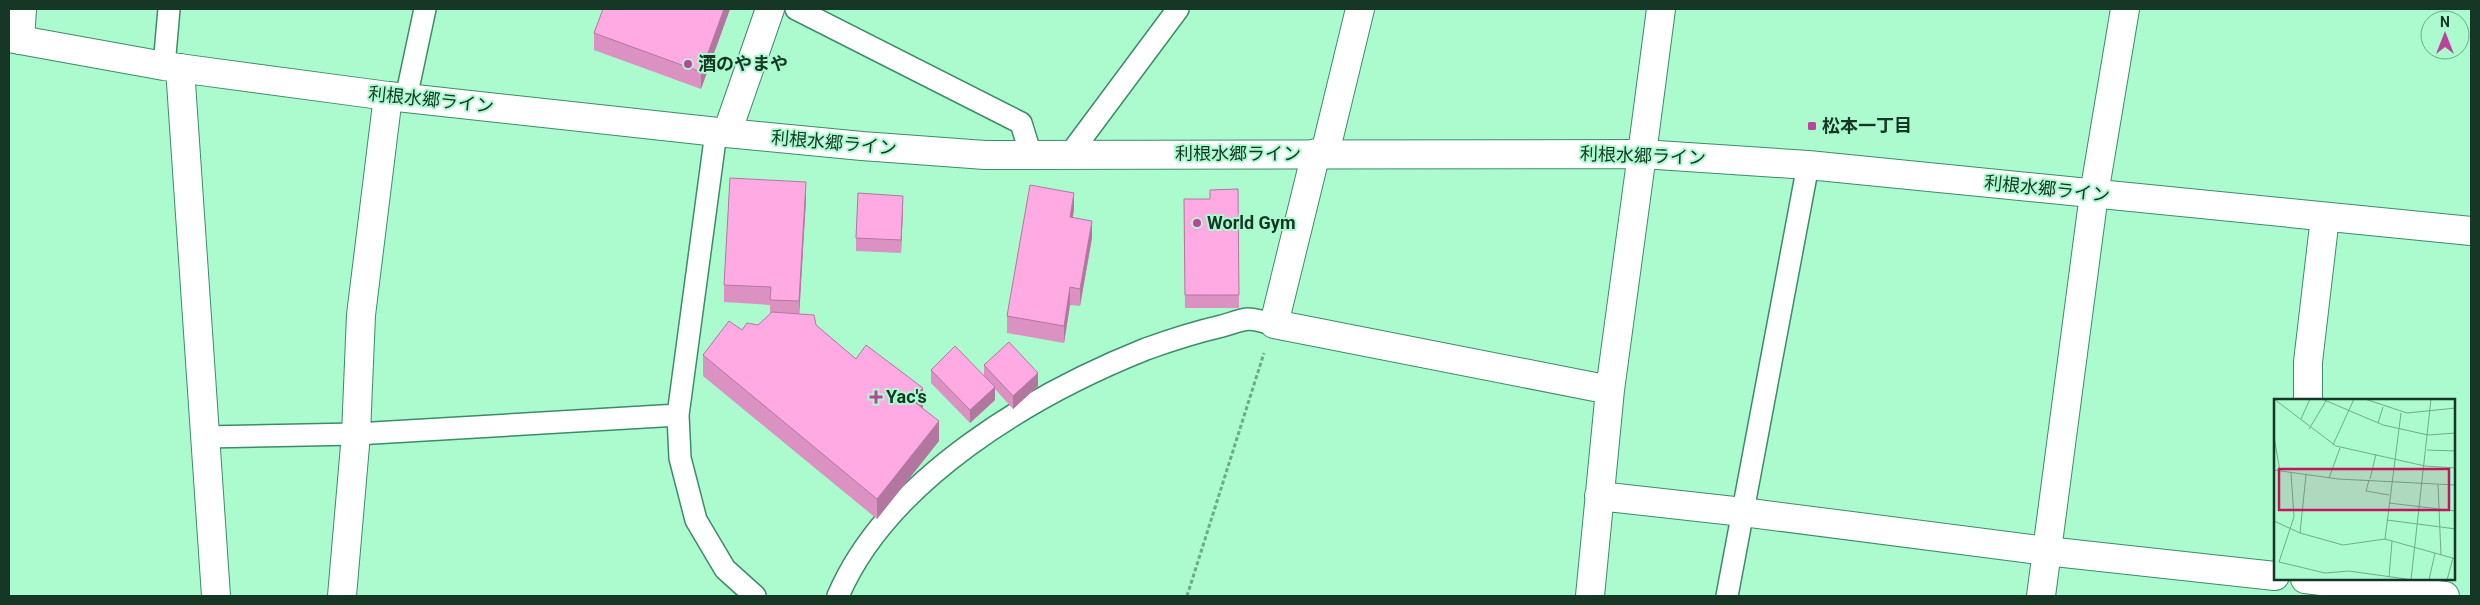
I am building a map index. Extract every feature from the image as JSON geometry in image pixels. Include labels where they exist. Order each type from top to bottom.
[{"type":"main road","points":[[14,39],[22,9]]},
{"type":"main road","points":[[721,133],[770,9]]},
{"type":"main road","points":[[1360,9],[1274,324],[1610,390]]},
{"type":"main road","points":[[1590,596],[1610,390],[1660,9]]},
{"type":"main road","points":[[2040,596],[2094,194],[2125,9]]},
{"type":"main road","name":"利根水郷ライン","points":[[14,39],[172,67],[397,97],[721,133],[975,154],[1642,154],[1808,165],[2471,231]]},
{"type":"main road","points":[[172,67],[216,596]]},
{"type":"main road","points":[[342,596],[356,434],[361,315],[397,97]]},
{"type":"main road","points":[[2308,399],[2308,362],[2325,217]]},
{"type":"main road","points":[[1599,496],[1743,512],[2046,551],[2274,576]]},
{"type":"main road","points":[[2316,584],[2445,596]]},
{"type":"lane","points":[[169,9],[172,67]]},
{"type":"lane","points":[[397,97],[425,9]]},
{"type":"lane","points":[[796,9],[1021,123],[1031,155]]},
{"type":"lane","points":[[1070,154],[1178,9]]},
{"type":"lane","points":[[721,133],[678,415],[680,458],[696,520],[724,569],[755,596]]},
{"type":"lane","points":[[1727,596],[1808,165]]},
{"type":"lane","points":[[838,596],[848,574],[878,529],[922,484],[962,451],[1052,392],[1109,364],[1181,336],[1248,319],[1274,324]]},
{"type":"lane","points":[[204,437],[356,434],[678,415]]},
{"type":"path","points":[[1187,596],[1274,324]]},
{"type":"building","points":[[603,9],[724,9],[701,72],[594,33]]},
{"type":"building","points":[[730,178],[806,182],[799,301],[770,300],[771,287],[724,285]]},
{"type":"building","points":[[1030,185],[1074,193],[1070,217],[1092,221],[1080,289],[1070,287],[1064,326],[1007,316]]},
{"type":"building","points":[[1238,189],[1239,295],[1185,295],[1184,199],[1210,199],[1210,190]]},
{"type":"building","points":[[858,193],[903,196],[901,240],[856,238]]},
{"type":"building","points":[[772,312],[814,315],[816,325],[856,359],[866,345],[923,388],[912,400],[939,421],[877,499],[703,355],[729,321],[742,330],[747,323],[758,325]]},
{"type":"building","points":[[1009,342],[1038,373],[1013,396],[984,365]]},
{"type":"building","points":[[955,346],[995,387],[970,410],[931,370]]},
{"type":"place","name":"酒のやまや","points":[[688,64]]},
{"type":"place","name":"松本一丁目","points":[[1812,126]]},
{"type":"place","name":"World Gym","points":[[1197,223]]},
{"type":"place","name":"Yac's","points":[[876,397]]}]
